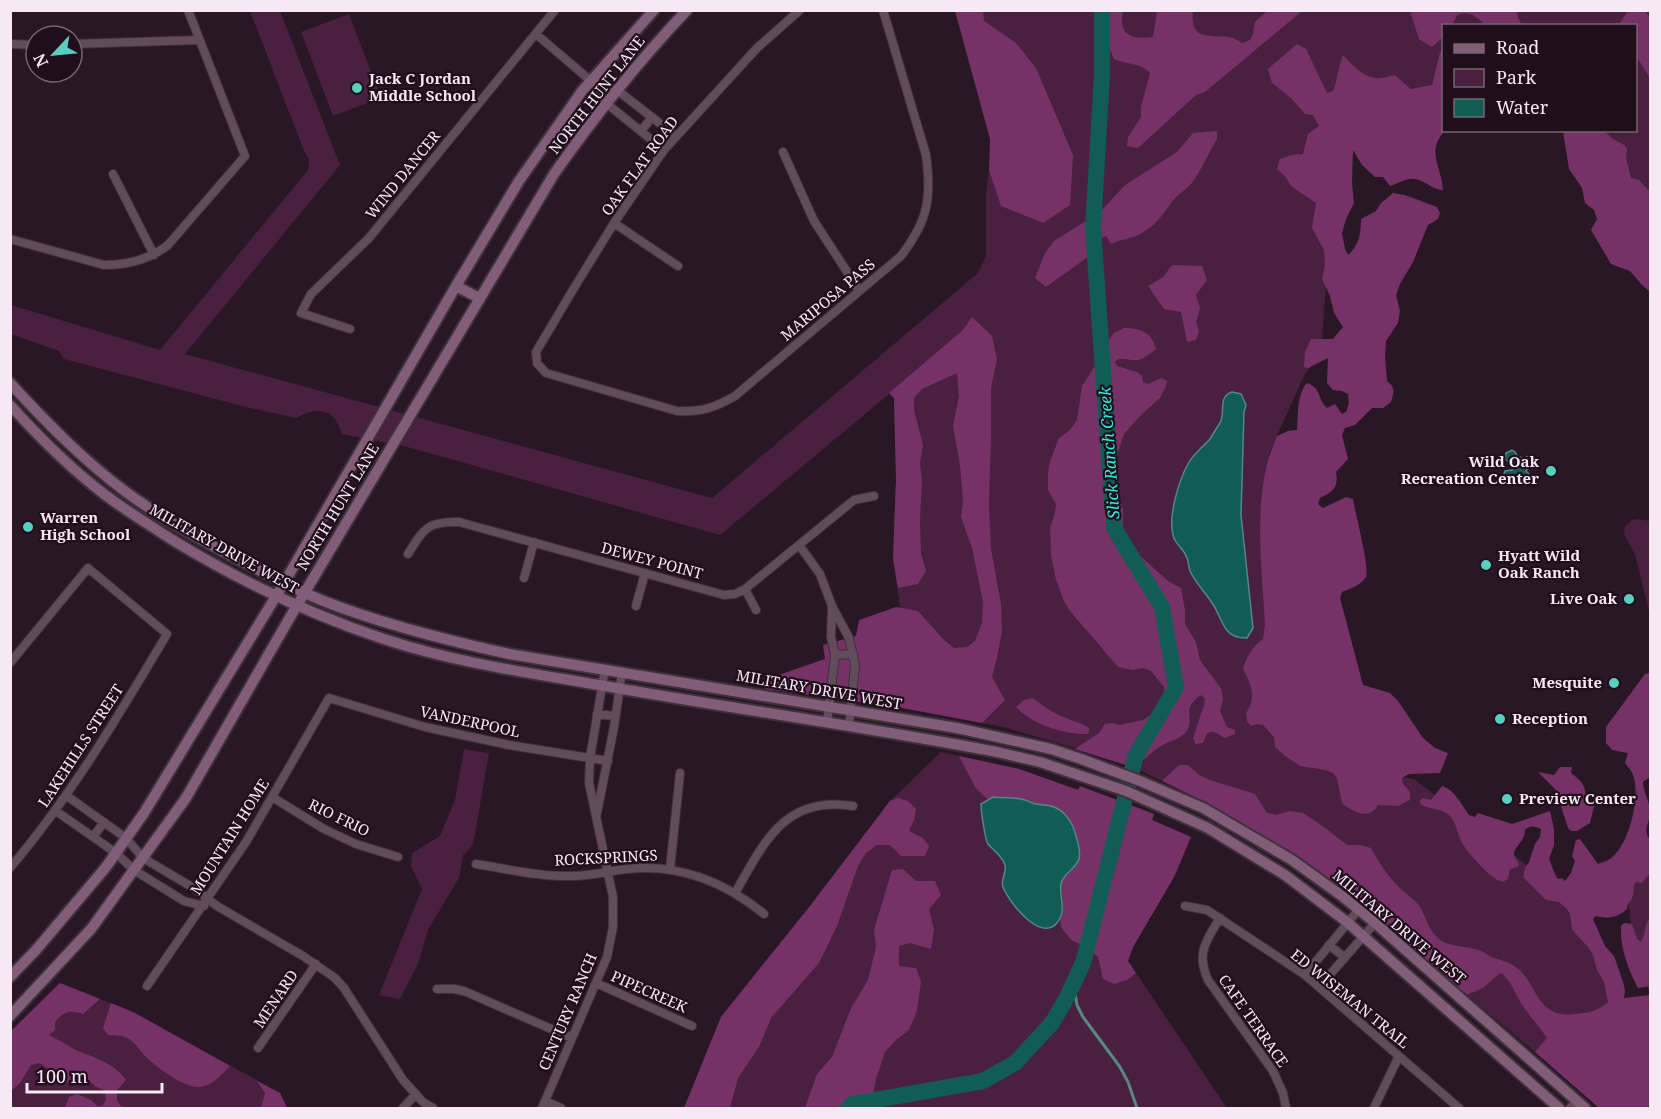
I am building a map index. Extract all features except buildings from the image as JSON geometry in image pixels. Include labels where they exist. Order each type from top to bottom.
[{"type":"main road","name":"NORTH HUNT LANE","points":[[10,977],[55,929],[117,853],[155,796],[284,583],[519,181],[591,81],[654,10]]},
{"type":"main road","name":"NORTH HUNT LANE","points":[[10,1016],[91,929],[174,816],[201,774],[297,606],[554,174],[640,61],[687,10]]},
{"type":"main road","points":[[456,286],[479,298]]},
{"type":"main road","name":"MILITARY DRIVE WEST","points":[[10,383],[34,410],[94,467],[132,496],[203,541],[284,583],[373,618],[452,641],[509,654],[982,733],[1051,749],[1081,759],[1203,808],[1292,860],[1359,909],[1577,1106]]},
{"type":"main road","name":"MILITARY DRIVE WEST","points":[[10,405],[69,464],[131,514],[196,554],[275,596],[385,640],[430,653],[526,674],[997,752],[1040,762],[1126,791],[1208,828],[1285,875],[1347,922],[1559,1108]]},
{"type":"street","points":[[10,239],[104,265],[128,264],[154,255],[179,234],[245,156],[188,10]]},
{"type":"street","name":"WIND DANCER","points":[[350,329],[301,314],[311,294],[369,238],[555,10]]},
{"type":"street","name":"OAK FLAT ROAD","points":[[537,363],[537,352],[573,288],[664,150],[757,48],[800,10]]},
{"type":"street","name":"MARIPOSA PASS","points":[[537,363],[546,373],[677,411],[711,408],[735,396],[901,256],[914,240],[923,222],[928,199],[929,177],[926,155],[883,10]]},
{"type":"street","points":[[536,34],[591,81],[606,103],[664,150]]},
{"type":"street","points":[[84,44],[199,40]]},
{"type":"street","points":[[591,81],[617,90],[676,136]]},
{"type":"street","points":[[641,132],[652,117]]},
{"type":"street","points":[[783,152],[814,220],[860,290]]},
{"type":"street","points":[[113,174],[154,255]]},
{"type":"street","points":[[614,223],[678,266]]},
{"type":"street","points":[[69,464],[79,452]]},
{"type":"street","points":[[756,610],[745,590],[854,500],[874,496]]},
{"type":"street","name":"DEWEY POINT","points":[[408,554],[420,535],[429,526],[442,521],[459,522],[724,594],[735,594],[745,590]]},
{"type":"street","points":[[524,578],[534,542]]},
{"type":"street","points":[[799,545],[820,574],[832,606],[849,638],[855,665],[849,727]]},
{"type":"street","name":"LAKEHILLS STREET","points":[[10,663],[88,568],[167,634],[67,796],[10,868]]},
{"type":"street","points":[[636,606],[645,573]]},
{"type":"street","points":[[828,723],[835,655],[831,637],[832,606]]},
{"type":"street","points":[[835,655],[853,654]]},
{"type":"street","name":"CENTURY RANCH","points":[[544,1105],[607,957],[613,927],[613,897],[589,783],[590,758],[605,669]]},
{"type":"street","name":"CENTURY RANCH","points":[[596,817],[608,761],[622,672]]},
{"type":"street","name":"VANDERPOOL","points":[[329,698],[425,727],[509,745],[608,761]]},
{"type":"street","name":"MOUNTAIN HOME","points":[[147,986],[246,842],[329,698]]},
{"type":"street","points":[[597,714],[615,716]]},
{"type":"street","points":[[670,869],[680,773]]},
{"type":"street","points":[[67,796],[126,838],[143,858],[335,978],[344,988],[403,1080],[423,1102],[433,1108]]},
{"type":"street","name":"RIO FRIO","points":[[272,797],[324,829],[356,844],[398,857]]},
{"type":"street","points":[[735,893],[763,845],[787,820],[802,811],[818,806],[853,806]]},
{"type":"street","points":[[56,811],[117,853],[134,870],[160,887],[184,901],[202,906],[217,906]]},
{"type":"street","points":[[93,837],[104,822]]},
{"type":"street","name":"ROCKSPRINGS","points":[[476,864],[559,876],[582,876],[645,868],[670,869],[700,877],[735,893],[764,914]]},
{"type":"street","points":[[160,887],[168,873]]},
{"type":"street","name":"ED WISEMAN TRAIL","points":[[1185,906],[1207,910],[1305,975],[1459,1108]]},
{"type":"street","points":[[1305,975],[1359,909]]},
{"type":"street","name":"CAFE TERRACE","points":[[1220,918],[1206,942],[1202,955],[1203,968],[1208,980],[1273,1071],[1286,1108]]},
{"type":"street","points":[[1320,987],[1375,923]]},
{"type":"street","points":[[1329,945],[1344,957]]},
{"type":"street","name":"MENARD","points":[[258,1048],[315,964]]},
{"type":"street","name":"PIPECREEK","points":[[596,983],[692,1026]]},
{"type":"street","points":[[437,989],[464,991],[573,1038]]},
{"type":"street","points":[[1374,1108],[1399,1056]]},
{"type":"street","points":[[403,1108],[416,1094]]},
{"type":"street","points":[[544,1105],[561,1108]]},
{"type":"green space","points":[[250,11],[280,11],[340,165],[185,354],[712,498],[978,273],[986,256],[986,195],[989,170],[994,168],[1016,211],[956,11],[1650,11],[1650,291],[1602,233],[1569,132],[1637,132],[1637,24],[1442,24],[1442,51],[1432,86],[1411,89],[1395,75],[1376,79],[1348,107],[1346,219],[1326,284],[1321,352],[1304,376],[1269,454],[1330,767],[1414,779],[1588,912],[1612,1000],[1593,1024],[1535,1052],[1467,995],[1472,993],[1294,847],[1165,779],[1162,781],[1122,762],[1003,727],[897,707],[901,614],[893,559],[896,480],[894,398],[889,394],[720,535],[404,446],[342,434],[335,419],[324,412],[311,412],[296,418],[246,407],[64,359],[59,351],[11,334],[11,305],[160,350],[308,170],[309,159]]},
{"type":"green space","points":[[349,14],[381,98],[333,116],[301,32]]},
{"type":"green space","points":[[1637,519],[1650,521],[1650,616],[1635,554],[1624,534],[1625,526]]},
{"type":"green space","points":[[464,749],[489,753],[473,845],[463,855],[459,878],[428,930],[418,964],[400,999],[379,995],[422,889],[411,866],[412,853],[440,836],[455,800]]},
{"type":"green space","points":[[941,752],[1019,769],[1078,790],[1080,786],[1154,814],[1152,820],[1191,837],[1174,877],[1133,947],[1128,961],[1227,1108],[684,1108],[721,1017],[890,801]]},
{"type":"green space","points":[[1650,856],[1650,995],[1633,944],[1627,889]]},
{"type":"green space","points":[[60,983],[135,1013],[280,1093],[287,1108],[11,1108],[11,1031]]},
{"type":"shaded area","points":[[955,11],[983,11],[984,21],[1016,43],[1036,68],[1073,155],[1070,205],[1043,223],[1001,206],[989,170],[990,139]]},
{"type":"shaded area","points":[[1097,11],[1123,11],[1124,31],[1138,38],[1145,38],[1153,37],[1157,11],[1193,11],[1193,21],[1199,33],[1233,38],[1242,43],[1250,40],[1255,22],[1267,11],[1302,11],[1205,92],[1196,95],[1138,148],[1127,146],[1128,137],[1141,117],[1141,107],[1150,73],[1138,65],[1114,59]]},
{"type":"shaded area","points":[[1410,11],[1517,11],[1521,24],[1484,24],[1466,13],[1457,15],[1452,24],[1442,24],[1442,38],[1432,47],[1419,39]]},
{"type":"shaded area","points":[[1628,11],[1646,11],[1650,20],[1650,78],[1637,58],[1637,24],[1616,24],[1620,23]]},
{"type":"shaded area","points":[[1297,44],[1306,49],[1327,93],[1333,91],[1343,55],[1353,66],[1370,77],[1382,78],[1395,75],[1411,89],[1432,85],[1442,51],[1442,132],[1444,132],[1439,138],[1435,152],[1443,190],[1414,179],[1390,186],[1383,177],[1375,177],[1362,165],[1353,150],[1354,203],[1342,233],[1348,255],[1355,248],[1359,239],[1361,219],[1376,211],[1381,203],[1393,193],[1437,207],[1440,213],[1438,219],[1428,225],[1396,295],[1400,311],[1398,323],[1386,341],[1385,357],[1387,381],[1393,390],[1391,402],[1383,408],[1372,408],[1355,425],[1345,428],[1342,435],[1348,459],[1336,472],[1337,482],[1334,488],[1320,498],[1318,504],[1323,508],[1346,497],[1353,499],[1367,572],[1364,580],[1342,592],[1340,598],[1363,685],[1390,693],[1423,738],[1435,748],[1448,753],[1440,773],[1409,774],[1402,778],[1403,784],[1410,792],[1410,800],[1398,806],[1378,805],[1366,814],[1356,812],[1342,803],[1337,778],[1333,773],[1300,766],[1275,747],[1274,737],[1263,725],[1251,726],[1247,721],[1246,713],[1251,702],[1252,691],[1243,669],[1250,652],[1263,639],[1265,625],[1260,529],[1264,481],[1269,458],[1277,436],[1297,430],[1300,399],[1307,383],[1315,388],[1327,408],[1335,404],[1342,414],[1346,412],[1349,403],[1348,394],[1333,390],[1327,383],[1328,358],[1308,368],[1304,367],[1305,352],[1311,339],[1333,339],[1343,327],[1334,313],[1330,296],[1322,279],[1325,265],[1324,250],[1312,228],[1316,203],[1291,186],[1277,169],[1280,159],[1303,154],[1308,134],[1319,126],[1313,115],[1305,114],[1292,99],[1272,83],[1268,69]]},
{"type":"shaded area","points":[[1217,131],[1217,139],[1195,179],[1151,226],[1138,235],[1111,244],[1106,236],[1093,242],[1092,254],[1046,287],[1035,278],[1045,253],[1054,241],[1100,212],[1125,185],[1177,152],[1193,133]]},
{"type":"shaded area","points":[[1563,132],[1605,132],[1627,149],[1626,158],[1631,178],[1639,180],[1650,192],[1650,292],[1630,271],[1611,264],[1591,230],[1597,219],[1594,210],[1585,203],[1582,188],[1569,169]]},
{"type":"shaded area","points":[[1172,265],[1202,266],[1207,280],[1196,295],[1200,308],[1196,322],[1199,331],[1196,340],[1187,342],[1181,312],[1164,309],[1148,286],[1163,277]]},
{"type":"shaded area","points":[[972,317],[992,336],[997,359],[991,388],[989,505],[991,549],[1001,604],[1002,631],[992,677],[1005,700],[982,723],[897,707],[765,689],[767,679],[825,659],[823,645],[856,636],[859,620],[896,607],[918,611],[954,648],[967,647],[975,641],[982,623],[983,602],[972,548],[961,517],[963,501],[960,465],[953,426],[959,396],[957,373],[922,389],[914,398],[914,410],[923,445],[920,463],[922,482],[920,520],[921,554],[926,571],[918,584],[898,588],[893,559],[896,480],[894,398],[889,393],[963,330]]},
{"type":"shaded area","points":[[1124,328],[1145,332],[1152,339],[1156,349],[1140,359],[1115,361],[1117,366],[1137,372],[1142,376],[1143,382],[1148,384],[1162,378],[1167,381],[1160,398],[1124,434],[1114,464],[1113,480],[1123,509],[1123,535],[1126,543],[1168,581],[1181,588],[1185,624],[1196,642],[1200,660],[1222,690],[1223,700],[1220,711],[1227,727],[1235,730],[1235,734],[1225,738],[1216,733],[1208,733],[1203,743],[1195,744],[1193,738],[1205,699],[1201,695],[1191,705],[1190,723],[1186,732],[1157,748],[1135,768],[1075,749],[1099,733],[1105,724],[1120,725],[1143,720],[1152,714],[1164,698],[1164,687],[1151,671],[1143,668],[1133,670],[1118,667],[1064,601],[1056,580],[1051,555],[1050,528],[1056,504],[1048,490],[1050,461],[1059,438],[1070,430],[1077,420],[1082,386],[1100,358],[1106,343],[1114,333]]},
{"type":"shaded area","points":[[1649,673],[1650,777],[1643,782],[1650,808],[1646,830],[1650,840],[1650,873],[1642,883],[1636,882],[1627,909],[1613,917],[1596,916],[1593,919],[1605,946],[1614,956],[1625,990],[1624,998],[1650,995],[1650,1101],[1648,1108],[1599,1108],[1535,1052],[1547,1038],[1523,1006],[1509,981],[1501,973],[1483,988],[1467,995],[1366,907],[1308,866],[1205,802],[1162,781],[1179,765],[1188,765],[1199,775],[1210,780],[1255,794],[1267,813],[1277,815],[1289,811],[1303,813],[1347,845],[1371,848],[1389,877],[1418,904],[1430,928],[1439,939],[1448,944],[1473,948],[1511,964],[1520,970],[1543,1004],[1551,1011],[1561,1014],[1589,1012],[1608,1002],[1604,982],[1597,970],[1593,955],[1572,929],[1570,914],[1566,908],[1559,902],[1546,900],[1523,877],[1535,844],[1540,837],[1541,829],[1533,826],[1525,830],[1514,852],[1519,865],[1510,869],[1508,879],[1500,881],[1485,870],[1468,851],[1450,816],[1420,804],[1420,800],[1423,798],[1431,800],[1442,786],[1454,794],[1469,815],[1475,817],[1478,813],[1512,824],[1550,811],[1554,829],[1554,845],[1549,859],[1558,879],[1562,878],[1565,881],[1571,873],[1575,861],[1572,856],[1576,840],[1580,839],[1598,864],[1608,860],[1617,852],[1628,832],[1634,807],[1635,784],[1631,770],[1625,763],[1628,753],[1612,750],[1606,743],[1606,727],[1645,674]]},
{"type":"shaded area","points":[[1033,698],[1057,714],[1089,728],[1088,734],[1069,733],[1049,727],[1030,719],[1016,707],[1024,700]]},
{"type":"shaded area","points":[[959,756],[1019,769],[1078,790],[1080,786],[1154,814],[1152,820],[1191,837],[1174,877],[1133,947],[1128,961],[1136,973],[1127,980],[1114,984],[1103,979],[1098,957],[1071,940],[1061,927],[1060,918],[1063,909],[1061,886],[1064,875],[1078,862],[1052,806],[1002,797],[987,799],[975,787]]},
{"type":"shaded area","points":[[1560,767],[1572,767],[1571,773],[1583,784],[1587,801],[1595,803],[1590,823],[1577,831],[1571,831],[1568,828],[1556,790],[1538,772],[1554,775]]},
{"type":"shaded area","points":[[898,798],[908,801],[916,809],[909,831],[923,838],[929,846],[925,856],[901,856],[890,845],[877,845],[866,853],[858,866],[837,926],[819,963],[771,1018],[759,1047],[738,1078],[730,1108],[684,1108],[721,1017],[890,801]]},
{"type":"shaded area","points":[[903,869],[916,881],[935,881],[941,895],[929,909],[934,930],[931,949],[910,943],[899,946],[899,966],[916,968],[921,981],[917,1011],[909,1030],[885,1052],[876,1079],[871,1108],[805,1108],[817,1074],[832,1057],[851,1008],[868,980],[876,947],[874,930],[892,870]]},
{"type":"shaded area","points":[[1650,918],[1650,986],[1638,988],[1625,958],[1621,926],[1624,923],[1632,924],[1637,939],[1641,942]]},
{"type":"shaded area","points":[[60,983],[100,999],[83,1014],[68,1012],[62,1016],[55,1022],[55,1030],[49,1035],[78,1051],[105,1062],[122,1074],[126,1080],[117,1090],[117,1100],[122,1108],[65,1108],[69,1097],[77,1094],[91,1100],[97,1106],[102,1106],[106,1100],[105,1090],[96,1087],[82,1074],[66,1083],[40,1063],[31,1065],[20,1083],[11,1091],[11,1031]]},
{"type":"shaded area","points":[[111,1003],[135,1013],[230,1066],[204,1086],[194,1086],[179,1081],[147,1058],[130,1040],[125,1037],[108,1035],[103,1028]]},
{"type":"shaded area","points":[[257,1081],[280,1093],[287,1108],[261,1108],[265,1093]]},
{"type":"water","points":[[1232,392],[1241,394],[1246,405],[1241,515],[1253,628],[1247,638],[1233,636],[1225,628],[1214,606],[1192,576],[1186,556],[1176,543],[1172,527],[1175,498],[1188,464],[1210,439],[1220,423],[1223,401],[1227,394]]},
{"type":"water","points":[[1512,450],[1518,457],[1525,458],[1530,455],[1534,460],[1526,471],[1530,475],[1528,478],[1522,475],[1513,484],[1508,485],[1502,479],[1505,471],[1513,468],[1512,464],[1505,459],[1506,453]]},
{"type":"water","points":[[993,797],[1017,798],[1051,806],[1064,814],[1073,826],[1079,847],[1079,859],[1062,880],[1062,912],[1055,925],[1047,928],[1038,927],[1029,921],[1013,904],[1003,887],[1005,865],[988,844],[981,804]]},
{"type":"waterway","name":"Slick Ranch Creek","points":[[848,1108],[853,1104],[983,1081],[1015,1063],[1052,1023],[1083,963],[1136,755],[1176,687],[1162,607],[1114,528],[1093,228],[1102,75],[1102,10]]},
{"type":"waterway","points":[[1073,983],[1077,1005],[1083,1017],[1120,1067],[1137,1108]]},
{"type":"place","name":"Jack C Jordan Middle School","points":[[357,88]]},
{"type":"place","name":"Wild Oak Recreation Center","points":[[1551,471]]},
{"type":"place","name":"Warren High School","points":[[28,527]]},
{"type":"place","name":"Hyatt Wild Oak Ranch","points":[[1486,565]]},
{"type":"place","name":"Live Oak","points":[[1629,599]]},
{"type":"place","name":"Mesquite","points":[[1614,683]]},
{"type":"place","name":"Reception","points":[[1500,719]]},
{"type":"place","name":"Preview Center","points":[[1507,799]]}]
